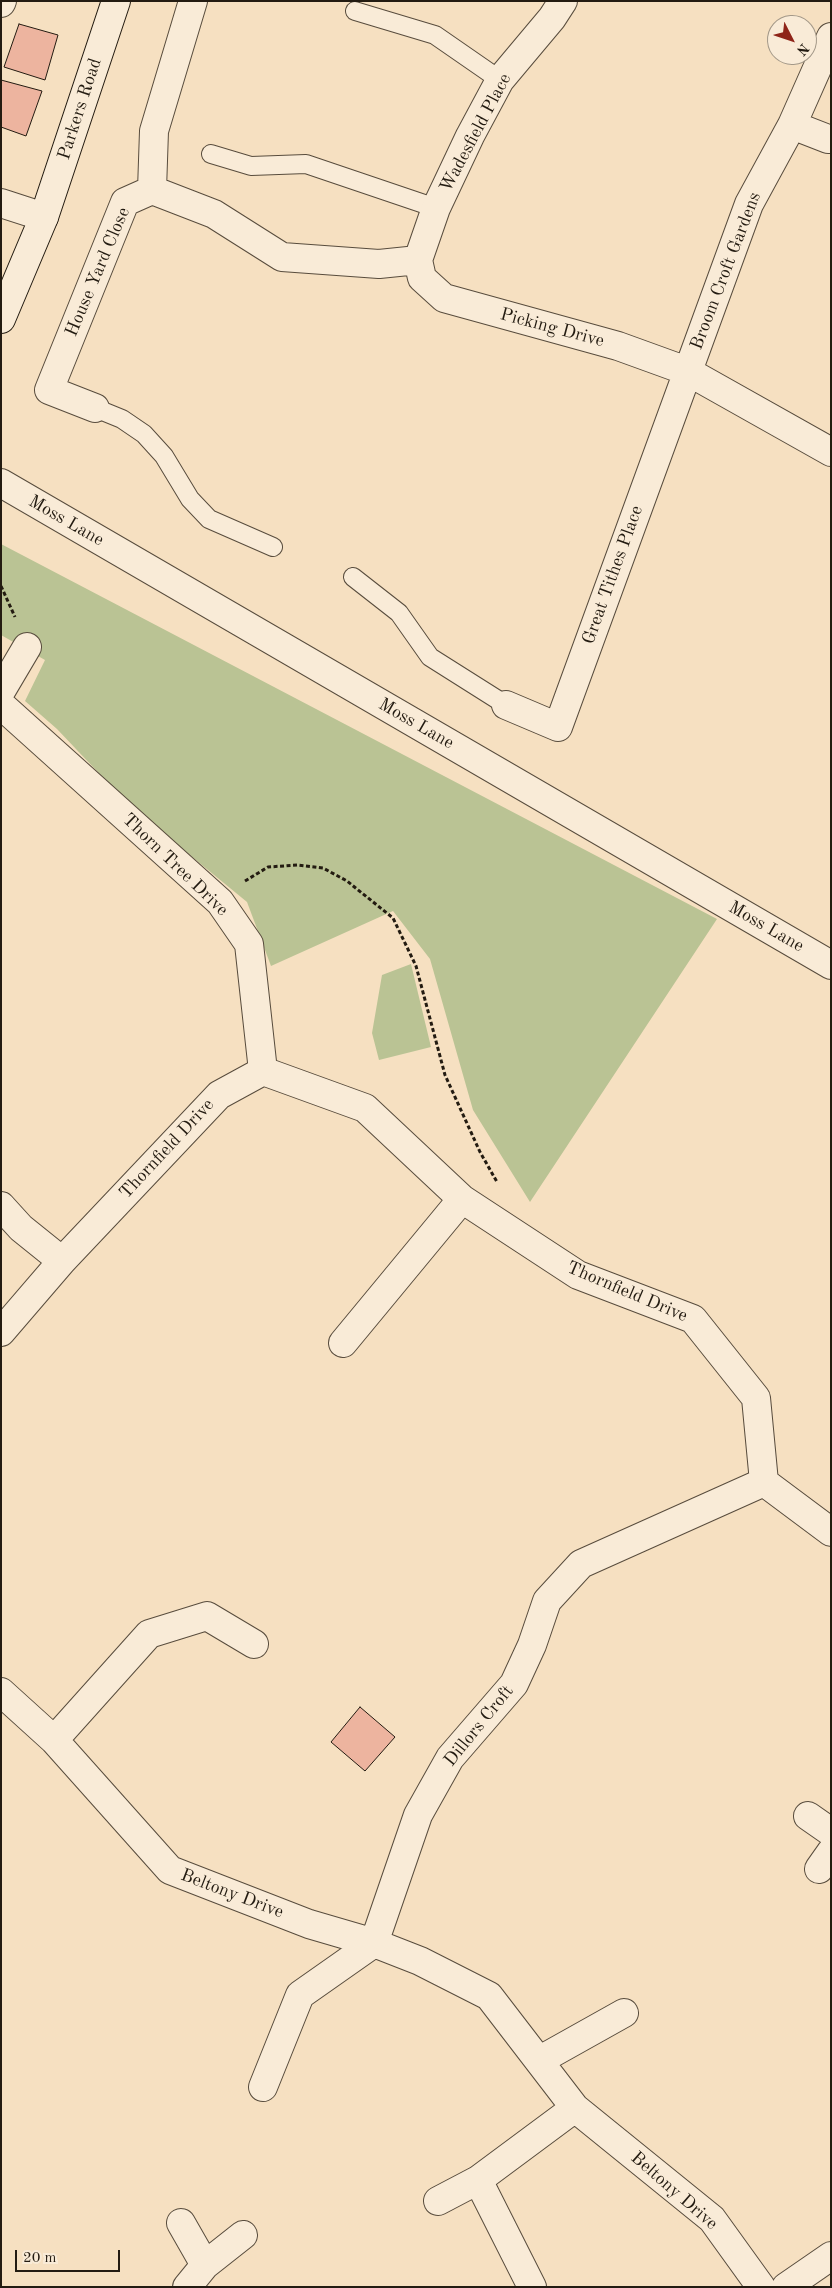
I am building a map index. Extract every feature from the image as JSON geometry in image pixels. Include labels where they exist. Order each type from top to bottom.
[{"type":"street","name":"Parkers Road","points":[[1,319],[44,217],[116,1]]},
{"type":"street","points":[[193,1],[154,131],[152,190],[214,214],[282,257],[420,269]]},
{"type":"street","name":"Wadesfield Place","points":[[420,269],[436,208],[470,136],[500,80],[552,18],[563,1]]},
{"type":"street","name":"Broom Croft Gardens","points":[[687,370],[750,204],[792,124],[831,37]]},
{"type":"street","points":[[792,124],[828,139]]},
{"type":"street","name":"House Yard Close","points":[[95,408],[49,390],[125,202],[152,190]]},
{"type":"street","points":[[1,203],[44,217]]},
{"type":"street","name":"Picking Drive","points":[[420,269],[444,298],[618,346],[687,370],[831,452]]},
{"type":"street","name":"Great Tithes Place","points":[[506,705],[558,727],[687,370]]},
{"type":"street","name":"Moss Lane","points":[[1,483],[831,965]]},
{"type":"street","points":[[1,691],[27,647]]},
{"type":"street","name":"Thorn Tree Drive","points":[[1,705],[220,902],[249,944],[263,1071]]},
{"type":"street","name":"Thornfield Drive","points":[[1,1332],[62,1261],[218,1095],[263,1071],[365,1108],[462,1199],[578,1275],[693,1319],[756,1398],[764,1482]]},
{"type":"street","points":[[343,1343],[462,1199]]},
{"type":"street","points":[[1,1206],[21,1228],[62,1261]]},
{"type":"street","points":[[764,1482],[831,1532]]},
{"type":"street","name":"Dillors Croft","points":[[374,1943],[418,1815],[450,1758],[514,1684],[532,1645],[547,1601],[581,1564],[764,1482]]},
{"type":"street","points":[[54,1740],[149,1634],[207,1616],[254,1644]]},
{"type":"street","name":"Beltony Drive","points":[[1,1692],[54,1740],[170,1870],[310,1924],[374,1943],[420,1960],[489,1996],[576,2108],[712,2219],[760,2287]]},
{"type":"street","points":[[808,1816],[831,1832]]},
{"type":"street","points":[[263,2087],[300,1995],[374,1943]]},
{"type":"street","points":[[540,2060],[624,2013]]},
{"type":"street","points":[[438,2201],[478,2180],[576,2108]]},
{"type":"street","points":[[478,2180],[532,2287]]},
{"type":"street","points":[[181,2223],[205,2265]]},
{"type":"street","points":[[187,2287],[205,2265],[243,2235]]},
{"type":"street","points":[[786,2287],[831,2256]]},
{"type":"lane","points":[[355,11],[435,36],[500,80]]},
{"type":"lane","points":[[211,154],[251,166],[306,164],[436,208]]},
{"type":"lane","points":[[95,408],[122,419],[144,434],[164,456],[190,499],[209,519],[273,548]]},
{"type":"lane","points":[[353,577],[399,613],[430,657],[506,705]]},
{"type":"path","points":[[220,902],[243,882],[268,867],[298,865],[323,868],[346,881],[393,918],[416,966],[445,1075],[480,1152],[500,1186]]},
{"type":"green space","points":[[1,544],[717,919],[530,1202],[473,1110],[430,959],[393,911],[271,966],[247,902],[130,806],[57,729],[25,701],[45,660],[1,635]]},
{"type":"green space","points":[[411,964],[431,1047],[379,1060],[372,1033],[382,975]]},
{"type":"building","points":[[19,24],[58,35],[45,80],[4,67]]},
{"type":"building","points":[[1,80],[42,91],[26,136],[1,127]]},
{"type":"building","points":[[360,1707],[395,1737],[365,1771],[331,1742]]}]
